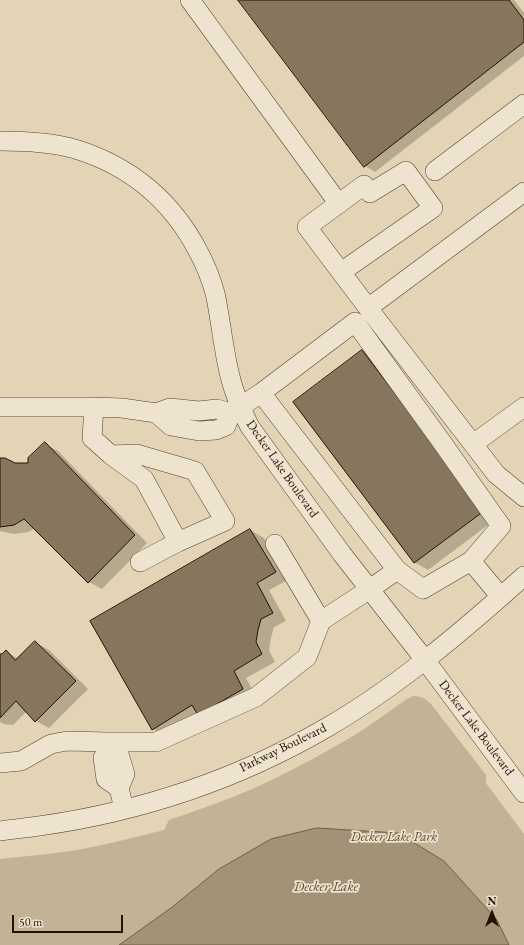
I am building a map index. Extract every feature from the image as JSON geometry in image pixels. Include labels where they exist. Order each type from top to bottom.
[{"type":"street","points":[[190,0],[338,204]]},
{"type":"street","points":[[435,171],[524,104]]},
{"type":"street","name":"Decker Lake Boulevard","points":[[0,141],[54,144],[75,149],[99,158],[143,183],[175,215],[191,238],[206,266],[214,292],[236,410],[338,548],[425,660],[524,793]]},
{"type":"street","points":[[341,272],[433,208],[406,170],[370,193],[364,185],[307,227],[368,308],[496,474],[524,497]]},
{"type":"street","points":[[368,308],[524,192]]},
{"type":"street","points":[[0,407],[122,408],[156,413],[171,426],[199,431],[216,430],[226,426],[236,410],[355,322],[501,526],[471,561],[423,589],[397,570],[261,393]]},
{"type":"street","points":[[94,407],[92,438],[111,455],[144,479],[178,542]]},
{"type":"street","points":[[473,444],[524,407]]},
{"type":"street","points":[[111,455],[137,454],[195,471],[225,521],[178,542],[140,562]]},
{"type":"street","points":[[275,544],[321,621]]},
{"type":"street","points":[[471,561],[501,597]]},
{"type":"street","points":[[0,763],[21,761],[51,744],[67,740],[109,747],[156,742],[256,697],[307,657],[321,621],[397,570]]},
{"type":"street","name":"Parkway Boulevard","points":[[0,831],[72,821],[154,802],[217,780],[289,748],[360,707],[425,660],[524,576]]},
{"type":"street","points":[[109,747],[119,754],[125,774],[119,788],[124,809]]},
{"type":"green space","name":"Decker Lake Park","points":[[413,696],[423,698],[431,704],[486,775],[486,783],[524,834],[524,945],[0,945],[0,859],[77,850],[164,830],[169,820],[238,795],[303,764],[354,736]]},
{"type":"water","name":"Decker Lake","points":[[317,828],[398,833],[444,861],[497,920],[509,945],[119,945],[171,908],[219,869],[271,839]]},
{"type":"building","points":[[238,0],[509,0],[524,20],[524,42],[364,167]]},
{"type":"building","points":[[362,350],[484,511],[414,563],[293,402]]},
{"type":"building","points":[[45,442],[135,535],[88,583],[24,519],[14,525],[0,527],[0,458],[5,458],[15,463],[28,463],[28,458]]},
{"type":"building","points":[[250,529],[276,572],[257,583],[273,613],[261,619],[258,630],[256,642],[262,654],[234,671],[243,689],[198,715],[192,705],[152,730],[90,621]]},
{"type":"building","points":[[35,641],[76,681],[35,722],[16,701],[0,718],[0,654],[6,650],[15,660]]}]
